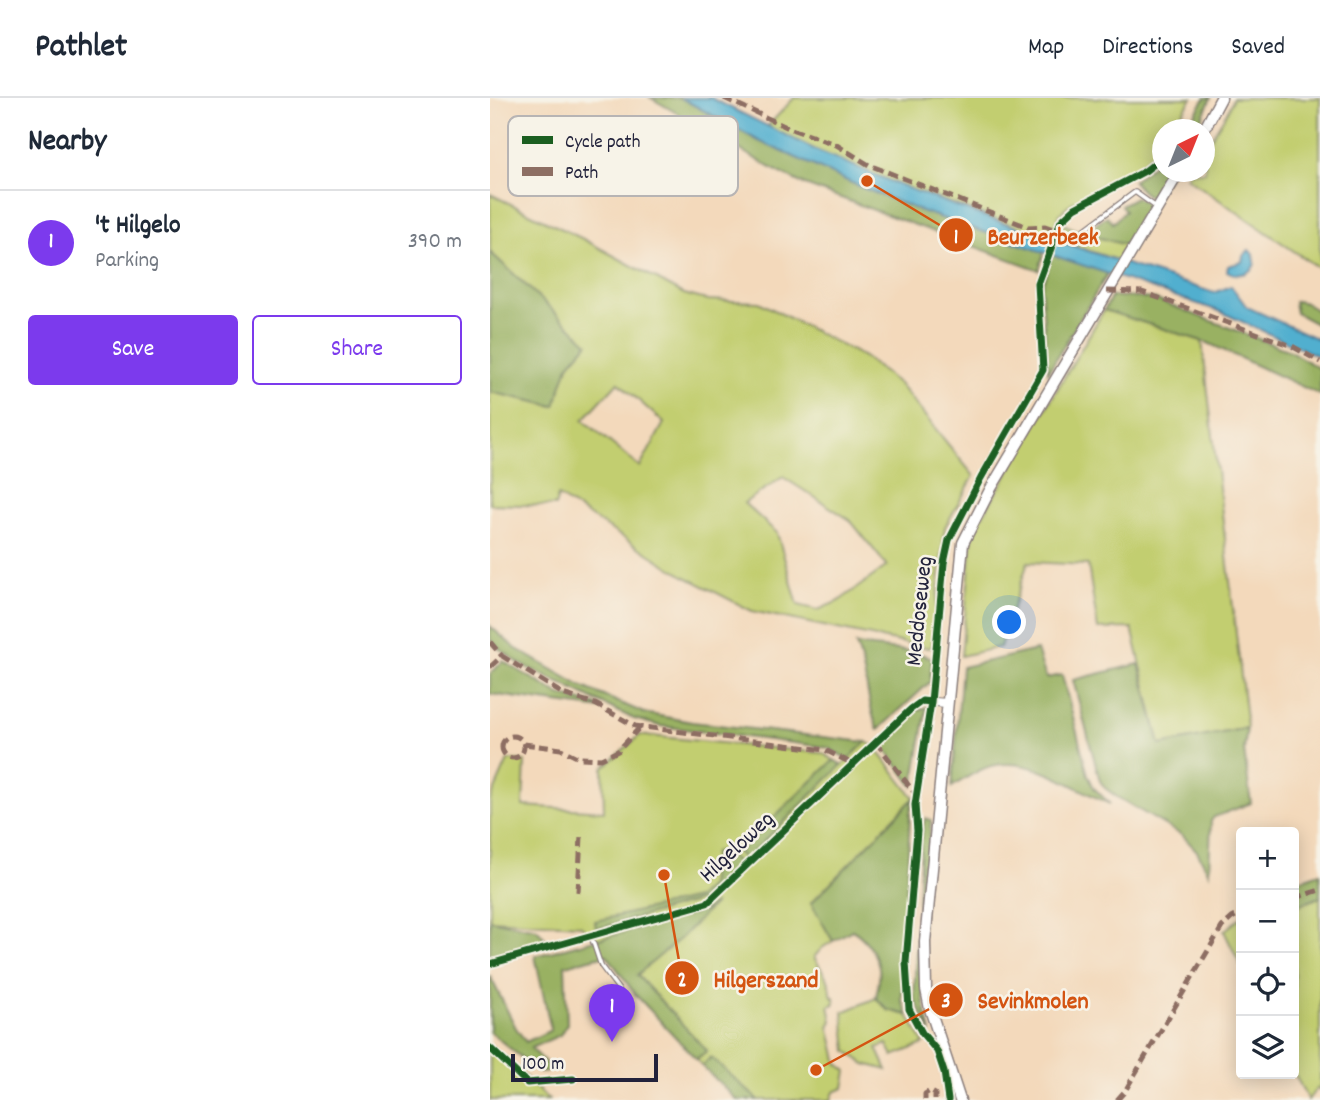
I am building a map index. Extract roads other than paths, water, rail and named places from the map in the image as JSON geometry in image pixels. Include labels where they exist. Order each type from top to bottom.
[{"type":"street","points":[[1210,119],[1221,98]]},
{"type":"street","name":"Meddoseweg","points":[[960,1100],[930,1009],[925,942],[963,543],[990,491],[1173,182]]},
{"type":"street","name":"Hilgeloweg","points":[[490,964],[707,903],[911,709],[922,701],[947,703]]},
{"type":"lane","points":[[1084,230],[1135,192],[1157,208]]},
{"type":"lane","points":[[591,936],[601,966],[619,990]]},
{"type":"water","points":[[681,98],[711,98],[818,151],[977,214],[1214,293],[1231,286],[1247,307],[1320,340],[1320,357],[1219,311],[921,211],[863,188],[738,129],[738,116],[714,116]]},
{"type":"water","points":[[1249,250],[1255,261],[1250,270],[1240,274],[1227,271],[1228,266],[1242,262],[1243,256]]},
{"type":"place","name":"Beurzerbeek","points":[[867,181]]},
{"type":"place","name":"Hilgerszand","points":[[664,875]]},
{"type":"place","name":"'t Hilgelo","points":[[612,1042]]},
{"type":"place","name":"Sevinkmolen","points":[[816,1070]]}]
